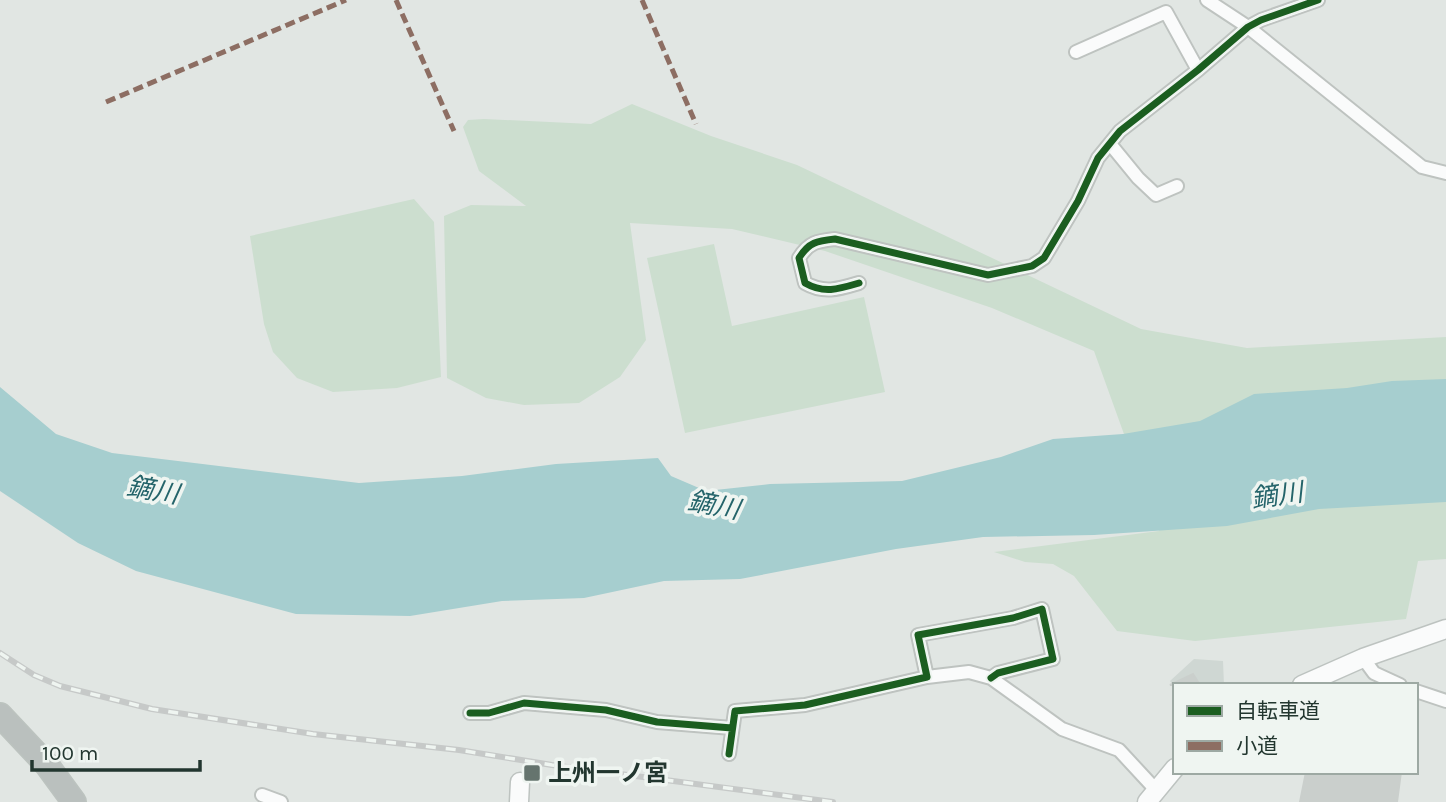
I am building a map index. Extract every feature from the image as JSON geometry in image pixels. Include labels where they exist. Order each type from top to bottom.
[{"type":"highway","points":[[0,715],[47,765],[74,802]]},
{"type":"main road","points":[[1307,683],[1363,658],[1446,629]]},
{"type":"main road","points":[[1152,796],[1173,770]]},
{"type":"main road","points":[[519,802],[520,782]]},
{"type":"street","points":[[1207,0],[1228,6],[1248,27],[1422,167],[1446,173]]},
{"type":"street","points":[[859,283],[831,291],[816,289],[806,283],[799,258],[815,241],[835,239],[988,275],[1032,266],[1044,258],[1098,158],[1121,131],[1248,27],[1318,0]]},
{"type":"street","points":[[1076,52],[1166,12],[1198,70]]},
{"type":"street","points":[[1111,145],[1138,178],[1156,194],[1177,186]]},
{"type":"street","points":[[928,677],[918,635],[1013,618],[1042,609],[1053,659],[998,673],[991,678]]},
{"type":"street","points":[[1363,658],[1374,673],[1396,683]]},
{"type":"street","points":[[729,754],[735,711],[805,705],[928,677],[969,672],[991,678],[1062,729],[1119,750],[1152,796]]},
{"type":"street","points":[[1418,692],[1446,701]]},
{"type":"street","points":[[470,713],[489,713],[524,703],[606,710],[657,722],[732,728]]},
{"type":"street","points":[[262,795],[281,802]]},
{"type":"shaded area","points":[[1194,659],[1223,661],[1224,683],[1173,683],[1173,685],[1170,681]]},
{"type":"green space","points":[[632,104],[711,136],[797,165],[1141,329],[1247,348],[1446,337],[1446,559],[1418,561],[1406,619],[1195,641],[1117,631],[1074,576],[1053,564],[1025,562],[994,552],[1159,531],[1094,351],[992,308],[825,251],[732,229],[630,223],[646,340],[620,377],[579,403],[524,405],[486,398],[447,378],[444,216],[471,205],[526,206],[479,171],[463,127],[468,120],[484,119],[591,124]]},
{"type":"green space","points":[[414,199],[434,222],[441,377],[397,388],[333,392],[297,378],[273,352],[264,324],[250,236]]},
{"type":"green space","points":[[714,244],[732,326],[864,297],[885,392],[685,433],[647,258]]},
{"type":"water","name":"鏑川","points":[[1446,379],[1446,502],[1319,509],[1227,526],[1094,535],[983,537],[896,549],[740,579],[664,581],[584,598],[502,601],[410,616],[296,614],[136,571],[78,543],[0,491],[0,387],[56,434],[112,453],[359,483],[462,476],[556,464],[658,458],[671,476],[706,491],[770,484],[902,481],[1001,457],[1053,439],[1123,434],[1200,421],[1254,394],[1347,388],[1392,381]]},
{"type":"building","points":[[1193,674],[1199,683],[1174,683]]},
{"type":"building","points":[[1306,774],[1401,774],[1397,802],[1300,802]]},
{"type":"railway","points":[[0,653],[34,675],[60,686],[152,709],[313,734],[459,750],[833,802]]},
{"type":"marked path","points":[[106,102],[346,0]]},
{"type":"marked path","points":[[396,0],[454,131]]},
{"type":"marked path","points":[[642,0],[696,124]]},
{"type":"cycle path","points":[[859,283],[832,289],[812,286],[805,283],[799,258],[814,243],[835,239],[988,275],[1032,266],[1044,258],[1078,201],[1098,158],[1120,131],[1248,27],[1318,0]]},
{"type":"cycle path","points":[[729,754],[735,711],[805,705],[927,677],[918,635],[1013,618],[1042,609],[1053,659],[998,673],[991,678]]},
{"type":"cycle path","points":[[470,713],[489,713],[524,703],[606,710],[657,722],[732,728]]},
{"type":"place","name":"上州一ノ宮","points":[[532,773]]}]
